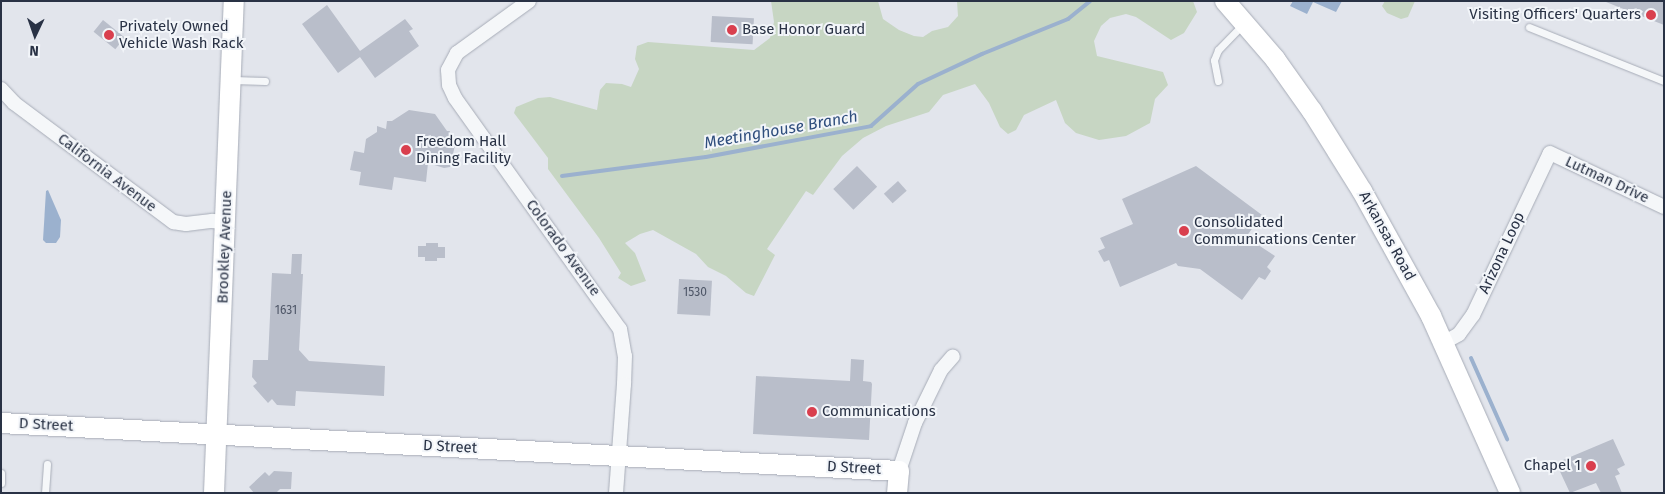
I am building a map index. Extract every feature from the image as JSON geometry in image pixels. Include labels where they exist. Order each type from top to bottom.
[{"type":"street","name":"Brookley Avenue","points":[[214,493],[234,1]]},
{"type":"street","name":"Colorado Avenue","points":[[529,1],[454,57],[448,70],[449,85],[455,98],[620,329],[624,356],[624,375],[616,493]]},
{"type":"street","name":"Arkansas Road","points":[[1228,2],[1275,59],[1312,111],[1350,170],[1422,300],[1510,493]]},
{"type":"street","name":"California Avenue","points":[[1,89],[14,103],[173,222],[186,224],[212,220],[226,222]]},
{"type":"street","name":"Arizona Loop","points":[[1443,343],[1459,334],[1473,315],[1550,153]]},
{"type":"street","name":"Lutman Drive","points":[[1550,153],[1664,207]]},
{"type":"street","points":[[897,493],[899,471],[915,423],[941,370],[953,356]]},
{"type":"street","name":"D Street","points":[[1,423],[899,471]]},
{"type":"lane","points":[[1218,81],[1214,60],[1218,50],[1245,23]]},
{"type":"lane","points":[[1529,27],[1664,81]]},
{"type":"lane","points":[[231,80],[265,82]]},
{"type":"lane","points":[[45,493],[47,464]]},
{"type":"lane","points":[[1,473],[1,484]]},
{"type":"green space","points":[[771,1],[878,1],[883,19],[899,30],[914,36],[923,37],[932,31],[948,27],[958,16],[957,1],[1193,1],[1197,12],[1184,33],[1171,40],[1136,17],[1126,14],[1110,18],[1101,26],[1094,41],[1097,56],[1163,72],[1168,85],[1155,99],[1150,123],[1126,136],[1099,140],[1076,133],[1065,123],[1056,100],[1024,115],[1016,130],[1008,134],[1000,127],[989,103],[975,84],[943,95],[929,112],[886,126],[863,138],[842,156],[813,195],[806,191],[767,249],[775,255],[754,296],[746,293],[726,276],[708,267],[696,254],[653,230],[640,234],[625,243],[635,253],[646,281],[631,286],[618,278],[621,273],[599,238],[548,169],[548,158],[514,113],[516,107],[538,98],[550,97],[597,110],[600,90],[606,83],[622,84],[631,87],[639,69],[635,59],[637,46],[648,42],[754,50],[770,38],[774,22]]},
{"type":"green space","points":[[1385,1],[1415,1],[1408,17],[1401,19],[1387,13],[1382,6]]},
{"type":"water","points":[[1293,1],[1342,1],[1336,12],[1313,2],[1307,14],[1290,6]]},
{"type":"water","points":[[48,190],[61,220],[60,237],[56,243],[46,243],[43,240],[46,191]]},
{"type":"building","name":"Visiting Officers' Quarters","points":[[1606,1],[1664,1],[1664,25],[1606,2]]},
{"type":"building","points":[[327,5],[360,51],[405,19],[413,29],[409,31],[419,46],[375,78],[360,57],[338,73],[302,24]]},
{"type":"building","name":"Base Honor Guard","points":[[712,16],[754,18],[753,44],[711,42]]},
{"type":"building","name":"Privately Owned Vehicle Wash Rack","points":[[103,20],[125,38],[115,49],[94,32]]},
{"type":"building","name":"Freedom Hall Dining Facility","points":[[409,110],[435,114],[447,131],[450,131],[448,139],[456,141],[450,167],[444,168],[428,163],[426,182],[394,177],[392,190],[359,185],[361,172],[350,170],[354,151],[364,153],[366,139],[377,132],[377,126],[386,129],[387,121],[392,121]]},
{"type":"building","points":[[857,166],[877,187],[853,210],[833,189]]},
{"type":"building","name":"Consolidated Communications Center","points":[[1196,166],[1262,215],[1246,237],[1275,256],[1267,267],[1271,271],[1265,280],[1259,277],[1242,300],[1200,269],[1178,266],[1176,263],[1120,287],[1109,260],[1104,262],[1098,251],[1105,248],[1100,238],[1133,224],[1122,199]]},
{"type":"building","points":[[898,181],[907,191],[893,203],[884,194]]},
{"type":"building","points":[[426,243],[438,243],[438,247],[445,247],[445,258],[437,258],[437,261],[425,261],[425,257],[418,257],[418,246],[426,246]]},
{"type":"building","points":[[292,254],[302,254],[301,274],[303,274],[299,350],[309,361],[385,366],[384,396],[296,391],[295,406],[277,405],[272,399],[268,403],[253,386],[257,383],[252,377],[253,360],[268,360],[272,273],[291,274]]},
{"type":"building","points":[[679,279],[712,281],[710,316],[677,314]]},
{"type":"building","name":"Communications","points":[[851,359],[864,360],[863,381],[871,382],[872,384],[869,440],[753,434],[756,376],[850,381]]},
{"type":"building","name":"Chapel 1","points":[[1613,439],[1625,465],[1617,469],[1620,474],[1615,476],[1622,493],[1601,493],[1596,483],[1570,493],[1556,463]]},
{"type":"building","points":[[274,471],[292,472],[291,489],[280,489],[276,493],[254,493],[249,487],[265,472],[269,476]]},
{"type":"waterway","name":"Meetinghouse Branch","points":[[562,176],[706,157],[871,126],[918,84],[982,54],[1068,19],[1090,1]]},
{"type":"waterway","points":[[1471,358],[1507,439]]},
{"type":"place","name":"Visiting Officers' Quarters","points":[[1651,15]]},
{"type":"place","name":"Base Honor Guard","points":[[732,30]]},
{"type":"place","name":"Privately Owned Vehicle Wash Rack","points":[[109,35]]},
{"type":"place","name":"Freedom Hall Dining Facility","points":[[406,150]]},
{"type":"place","name":"Consolidated Communications Center","points":[[1184,231]]},
{"type":"place","name":"Communications","points":[[812,412]]},
{"type":"place","name":"Chapel 1","points":[[1591,466]]}]
